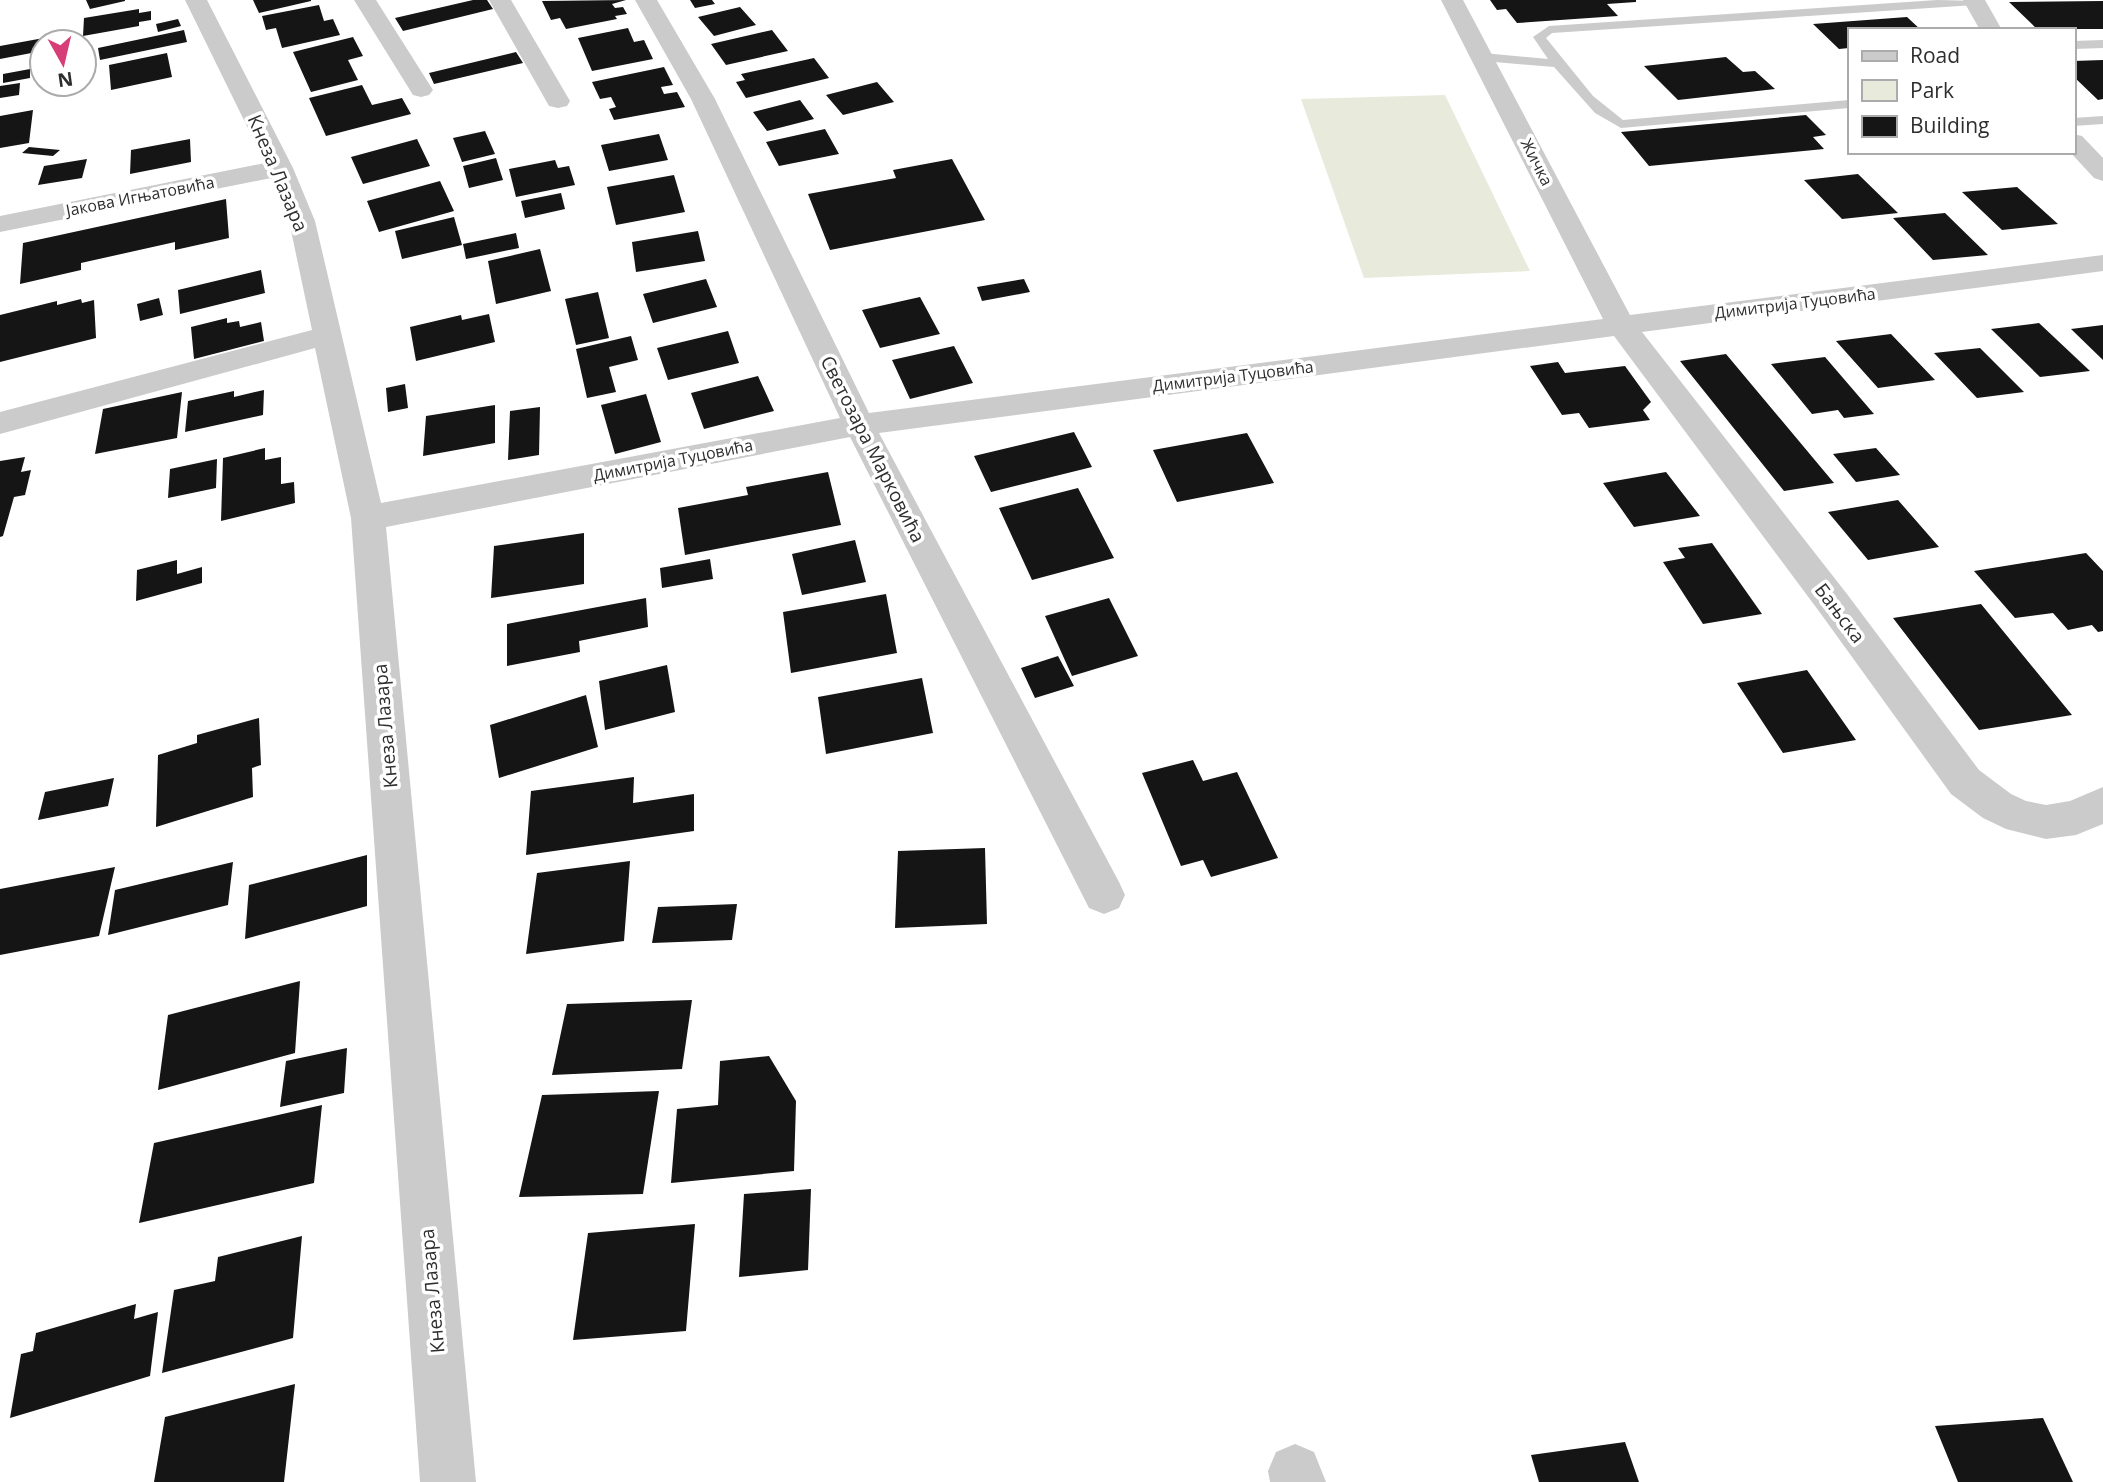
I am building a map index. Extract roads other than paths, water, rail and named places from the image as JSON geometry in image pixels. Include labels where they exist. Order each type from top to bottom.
[{"type":"street","name":"Кнеза Лазара","points":[[196,0],[280,168],[302,222],[368,518],[448,1482]]},
{"type":"street","points":[[365,0],[421,90]]},
{"type":"street","points":[[500,0],[558,101]]},
{"type":"street","name":"Светозара Марковића","points":[[646,0],[703,99],[859,425],[1104,895]]},
{"type":"street","name":"Жичка","points":[[1452,0],[1621,325]]},
{"type":"street","points":[[1974,1],[1991,28]]},
{"type":"street","points":[[2075,143],[2103,173]]},
{"type":"street","name":"Јакова Игњатовића","points":[[0,225],[280,168]]},
{"type":"street","name":"Димитрија Туцовића","points":[[368,518],[859,425],[2103,263]]},
{"type":"street","name":"Бањска","points":[[1621,325],[1834,604],[1965,782],[1997,806],[2020,817],[2046,821],[2076,818],[2103,804]]},
{"type":"street","points":[[0,423],[329,335]]},
{"type":"lane","points":[[1848,104],[1620,124],[1608,120],[1556,63],[1539,37],[1549,30],[1974,1]]},
{"type":"lane","points":[[2075,45],[2103,44]]},
{"type":"lane","points":[[1483,58],[1556,63]]},
{"type":"lane","points":[[2075,122],[2103,120]]}]
